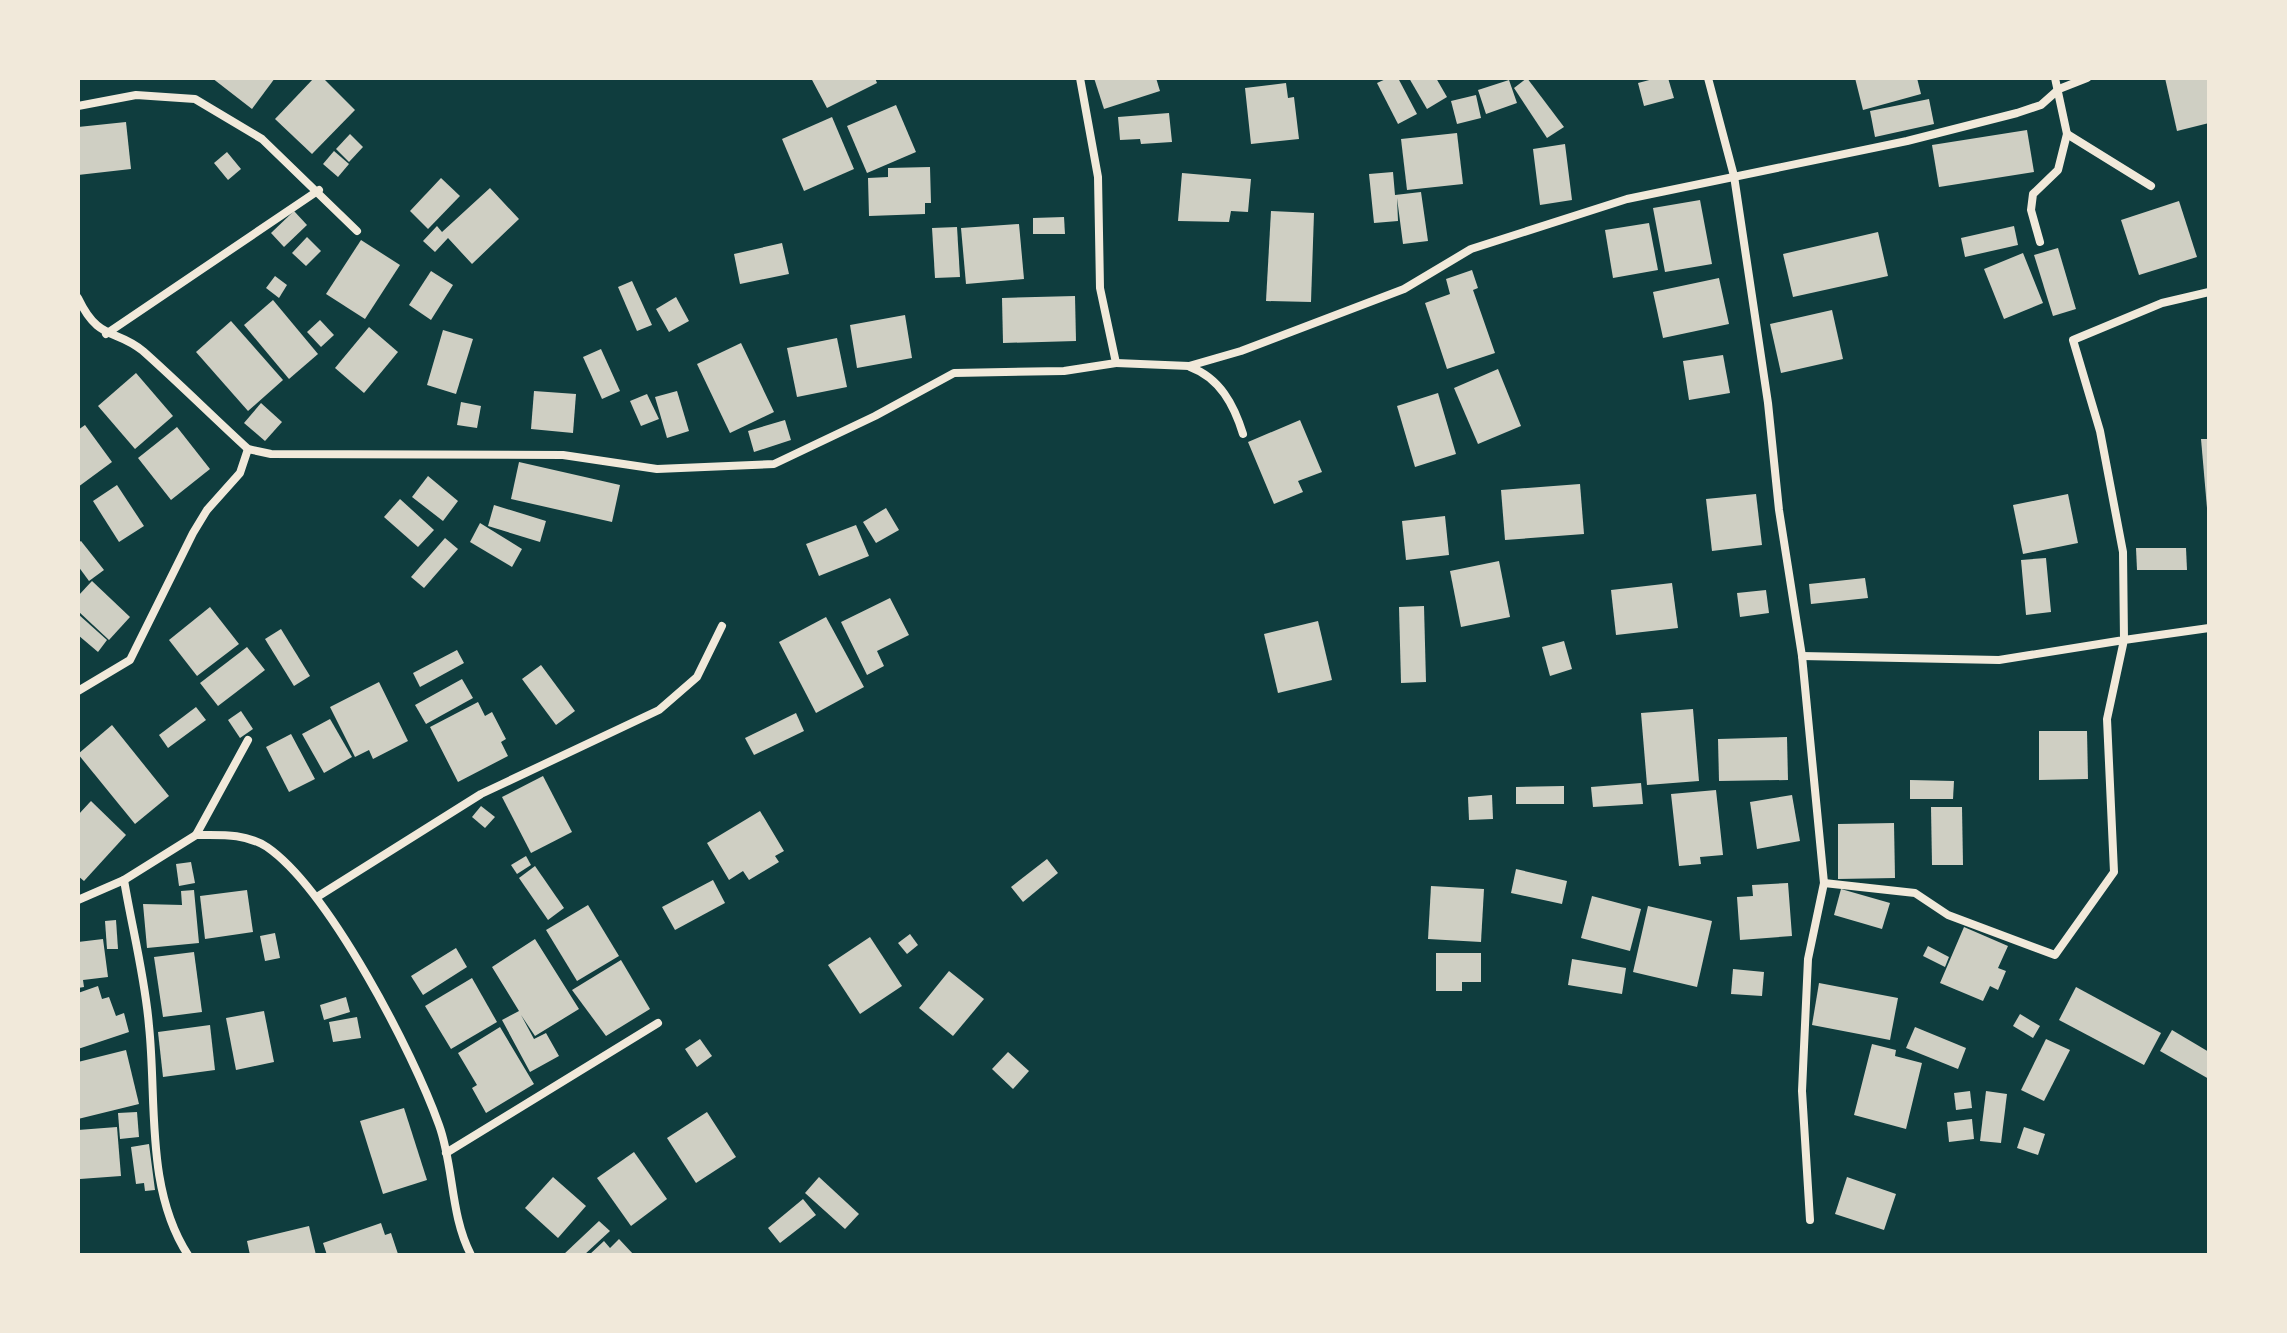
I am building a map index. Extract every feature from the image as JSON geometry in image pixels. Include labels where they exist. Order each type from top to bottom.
[{"type":"street","points":[[1080,78],[1098,177],[1100,288],[1116,363]]},
{"type":"street","points":[[1708,78],[1734,176],[1802,656],[1824,883],[1808,959],[1802,1091],[1810,1220]]},
{"type":"street","points":[[2040,242],[2031,210],[2033,194],[2058,170],[2067,134],[2055,78]]},
{"type":"street","points":[[1189,366],[1241,351],[1404,289],[1471,249],[1627,199],[1907,141],[2017,113],[2041,105],[2059,89],[2087,78]]},
{"type":"street","points":[[78,106],[136,95],[195,99],[262,139],[319,190],[357,231]]},
{"type":"street","points":[[2067,134],[2151,186]]},
{"type":"street","points":[[106,334],[319,190]]},
{"type":"street","points":[[1824,883],[1915,893],[1948,915],[2055,955],[2114,872],[2107,719],[2124,640],[2123,552],[2100,431],[2073,340],[2162,303],[2209,292]]},
{"type":"street","points":[[78,298],[82,317],[106,334],[139,348],[248,449],[271,454],[563,455],[657,469],[774,464],[875,416],[954,373],[1064,371],[1116,363],[1189,366],[1208,373],[1223,390],[1243,434]]},
{"type":"street","points":[[78,691],[130,660],[193,533],[207,510],[240,473],[248,449]]},
{"type":"street","points":[[317,897],[481,794],[659,710],[697,677],[722,626]]},
{"type":"street","points":[[1802,656],[1999,660],[2209,628]]},
{"type":"street","points":[[78,900],[124,880],[196,835],[248,740]]},
{"type":"street","points":[[196,835],[238,834],[267,847],[317,897],[403,1042],[440,1126],[470,1252],[459,1255]]},
{"type":"street","points":[[124,880],[149,1021],[156,1149],[165,1197],[188,1255]]},
{"type":"street","points":[[446,1153],[658,1023]]},
{"type":"building","points":[[212,78],[275,78],[252,109]]},
{"type":"building","points":[[314,78],[323,78],[355,110],[312,154],[275,119]]},
{"type":"building","points":[[811,78],[875,78],[877,83],[827,108]]},
{"type":"building","points":[[1094,78],[1156,78],[1160,91],[1104,109]]},
{"type":"building","points":[[1398,78],[1417,114],[1398,124],[1377,83]]},
{"type":"building","points":[[1409,78],[1436,78],[1447,97],[1427,109]]},
{"type":"building","points":[[1527,78],[1564,127],[1547,138],[1514,88]]},
{"type":"building","points":[[1668,78],[1674,98],[1644,106],[1638,83]]},
{"type":"building","points":[[1855,78],[1917,78],[1921,94],[1863,110]]},
{"type":"building","points":[[2165,78],[2209,78],[2209,123],[2177,131]]},
{"type":"building","points":[[1509,80],[1517,103],[1486,114],[1478,90]]},
{"type":"building","points":[[1286,83],[1288,98],[1294,97],[1299,139],[1251,144],[1245,88]]},
{"type":"building","points":[[1476,95],[1481,118],[1457,124],[1451,101]]},
{"type":"building","points":[[1929,99],[1934,124],[1875,137],[1870,111]]},
{"type":"building","points":[[896,105],[916,152],[867,173],[847,126]]},
{"type":"building","points":[[1169,113],[1172,142],[1141,144],[1140,139],[1120,140],[1118,117]]},
{"type":"building","points":[[832,117],[854,169],[804,191],[782,139]]},
{"type":"building","points":[[126,122],[131,169],[78,175],[78,127]]},
{"type":"building","points":[[2027,130],[2034,172],[1939,187],[1932,145]]},
{"type":"building","points":[[1457,133],[1463,184],[1407,190],[1401,139]]},
{"type":"building","points":[[350,134],[363,147],[349,162],[336,149]]},
{"type":"building","points":[[1565,144],[1572,200],[1540,205],[1533,149]]},
{"type":"building","points":[[334,151],[349,164],[338,177],[323,164]]},
{"type":"building","points":[[227,152],[241,169],[228,180],[214,163]]},
{"type":"building","points":[[930,167],[931,203],[925,203],[925,214],[869,216],[868,178],[888,177],[888,168]]},
{"type":"building","points":[[1393,172],[1395,195],[1421,192],[1428,241],[1403,244],[1397,198],[1398,221],[1374,223],[1369,174]]},
{"type":"building","points":[[1182,173],[1251,179],[1248,212],[1231,211],[1229,222],[1178,221]]},
{"type":"building","points":[[441,178],[460,196],[428,229],[410,211]]},
{"type":"building","points":[[490,188],[519,219],[472,264],[448,238],[435,252],[423,241],[437,226],[442,232]]},
{"type":"building","points":[[1700,200],[1712,264],[1665,272],[1653,208]]},
{"type":"building","points":[[2179,201],[2197,257],[2139,275],[2121,220]]},
{"type":"building","points":[[294,211],[307,225],[284,247],[271,233]]},
{"type":"building","points":[[1271,211],[1314,213],[1311,302],[1266,301]]},
{"type":"building","points":[[1064,217],[1065,234],[1033,234],[1033,218]]},
{"type":"building","points":[[1649,223],[1658,270],[1613,278],[1605,230]]},
{"type":"building","points":[[1019,224],[1024,279],[966,284],[961,228]]},
{"type":"building","points":[[2014,226],[2018,245],[1965,257],[1961,238]]},
{"type":"building","points":[[957,227],[960,277],[935,278],[932,228]]},
{"type":"building","points":[[1878,232],[1888,276],[1793,297],[1783,254]]},
{"type":"building","points":[[307,237],[321,251],[306,266],[292,253]]},
{"type":"building","points":[[361,240],[400,265],[365,319],[326,294]]},
{"type":"building","points":[[782,243],[789,274],[740,284],[734,254]]},
{"type":"building","points":[[2058,248],[2076,309],[2053,316],[2034,255]]},
{"type":"building","points":[[2023,253],[2043,303],[2004,319],[1984,269]]},
{"type":"building","points":[[1472,270],[1478,288],[1473,290],[1495,353],[1447,369],[1425,303],[1450,294],[1446,279]]},
{"type":"building","points":[[431,271],[453,285],[431,320],[409,305]]},
{"type":"building","points":[[275,276],[287,285],[279,298],[266,288]]},
{"type":"building","points":[[1719,278],[1729,324],[1663,338],[1653,292]]},
{"type":"building","points":[[632,281],[652,325],[637,331],[618,287]]},
{"type":"building","points":[[1075,296],[1076,341],[1003,343],[1002,298]]},
{"type":"building","points":[[676,297],[689,321],[669,332],[656,309]]},
{"type":"building","points":[[273,300],[318,354],[289,379],[244,325]]},
{"type":"building","points":[[1832,310],[1843,359],[1781,373],[1770,324]]},
{"type":"building","points":[[905,315],[912,358],[857,368],[850,325]]},
{"type":"building","points":[[320,320],[334,335],[321,347],[307,332]]},
{"type":"building","points":[[231,321],[283,380],[248,411],[196,352]]},
{"type":"building","points":[[369,327],[398,352],[364,393],[335,368]]},
{"type":"building","points":[[443,330],[473,339],[456,394],[427,385]]},
{"type":"building","points":[[837,338],[847,387],[797,397],[787,348]]},
{"type":"building","points":[[741,343],[774,412],[730,433],[697,364]]},
{"type":"building","points":[[601,349],[620,391],[602,399],[583,357]]},
{"type":"building","points":[[1723,355],[1730,393],[1689,400],[1683,361]]},
{"type":"building","points":[[1498,369],[1521,426],[1478,444],[1454,388]]},
{"type":"building","points":[[136,373],[173,416],[135,449],[98,406]]},
{"type":"building","points":[[534,391],[576,394],[573,433],[531,429]]},
{"type":"building","points":[[677,391],[689,431],[667,438],[655,397]]},
{"type":"building","points":[[1438,393],[1456,454],[1415,467],[1397,406]]},
{"type":"building","points":[[647,394],[659,419],[641,426],[630,401]]},
{"type":"building","points":[[461,402],[481,406],[477,428],[457,425]]},
{"type":"building","points":[[261,403],[282,422],[265,441],[244,423]]},
{"type":"building","points":[[785,420],[791,440],[754,452],[748,431]]},
{"type":"building","points":[[1300,420],[1322,472],[1298,481],[1303,492],[1274,504],[1248,442]]},
{"type":"building","points":[[85,425],[112,462],[78,487],[78,430]]},
{"type":"building","points":[[177,427],[210,469],[171,500],[138,458]]},
{"type":"building","points":[[2201,439],[2209,439],[2209,508],[2207,508]]},
{"type":"building","points":[[519,462],[620,485],[612,522],[511,499]]},
{"type":"building","points":[[428,476],[458,501],[443,521],[412,497]]},
{"type":"building","points":[[1580,484],[1584,534],[1505,540],[1501,490]]},
{"type":"building","points":[[117,485],[144,526],[119,542],[93,501]]},
{"type":"building","points":[[1756,494],[1762,545],[1712,551],[1706,499]]},
{"type":"building","points":[[2068,494],[2078,543],[2023,554],[2013,505]]},
{"type":"building","points":[[400,499],[434,530],[418,547],[384,517]]},
{"type":"building","points":[[494,505],[546,521],[540,542],[488,526]]},
{"type":"building","points":[[886,508],[899,530],[876,543],[863,522]]},
{"type":"building","points":[[1445,516],[1449,555],[1406,560],[1402,521]]},
{"type":"building","points":[[480,523],[522,549],[512,567],[470,542]]},
{"type":"building","points":[[856,525],[869,556],[819,576],[806,544]]},
{"type":"building","points":[[445,538],[458,549],[424,588],[411,577]]},
{"type":"building","points":[[81,541],[104,570],[89,581],[78,566],[78,543]]},
{"type":"building","points":[[2136,548],[2186,548],[2187,570],[2137,570]]},
{"type":"building","points":[[2046,558],[2051,612],[2026,615],[2021,560]]},
{"type":"building","points":[[1499,561],[1510,617],[1461,627],[1450,571]]},
{"type":"building","points":[[1865,578],[1868,598],[1811,604],[1809,584]]},
{"type":"building","points":[[92,581],[130,617],[109,640],[78,611],[78,596]]},
{"type":"building","points":[[1672,583],[1678,628],[1616,635],[1611,590]]},
{"type":"building","points":[[1766,590],[1769,613],[1740,617],[1737,593]]},
{"type":"building","points":[[890,598],[909,635],[877,651],[884,666],[867,675],[841,622]]},
{"type":"building","points":[[1424,606],[1426,682],[1401,683],[1399,607]]},
{"type":"building","points":[[210,607],[239,644],[197,676],[169,640]]},
{"type":"building","points":[[78,614],[107,640],[98,652],[78,635]]},
{"type":"building","points":[[826,617],[864,687],[816,713],[779,642]]},
{"type":"building","points":[[1318,621],[1332,680],[1278,693],[1264,634]]},
{"type":"building","points":[[281,629],[310,676],[294,686],[265,639]]},
{"type":"building","points":[[1564,641],[1572,669],[1550,676],[1542,647]]},
{"type":"building","points":[[247,647],[265,670],[218,706],[200,683]]},
{"type":"building","points":[[457,650],[464,663],[420,687],[413,673]]},
{"type":"building","points":[[541,665],[575,711],[556,725],[522,679]]},
{"type":"building","points":[[462,679],[473,698],[426,724],[415,705]]},
{"type":"building","points":[[379,682],[408,741],[373,759],[369,750],[355,757],[330,707]]},
{"type":"building","points":[[478,702],[485,716],[492,712],[506,739],[501,742],[508,756],[458,782],[430,727]]},
{"type":"building","points":[[196,707],[206,720],[168,748],[159,735]]},
{"type":"building","points":[[1693,709],[1699,781],[1647,785],[1641,713]]},
{"type":"building","points":[[241,711],[253,729],[240,738],[228,720]]},
{"type":"building","points":[[796,713],[804,731],[754,755],[745,738]]},
{"type":"building","points":[[330,719],[352,757],[324,773],[302,734]]},
{"type":"building","points":[[112,725],[169,796],[135,824],[78,754]]},
{"type":"building","points":[[2039,731],[2087,731],[2088,779],[2039,780]]},
{"type":"building","points":[[291,734],[315,779],[289,792],[266,747]]},
{"type":"building","points":[[1787,737],[1788,780],[1719,781],[1718,739]]},
{"type":"building","points":[[543,776],[572,832],[531,853],[502,797]]},
{"type":"building","points":[[1910,780],[1954,781],[1953,799],[1910,799]]},
{"type":"building","points":[[1641,783],[1643,804],[1593,807],[1591,787]]},
{"type":"building","points":[[1564,786],[1564,804],[1516,804],[1516,787]]},
{"type":"building","points":[[1716,790],[1723,855],[1700,857],[1701,864],[1679,866],[1671,794]]},
{"type":"building","points":[[1492,795],[1493,819],[1469,820],[1468,797]]},
{"type":"building","points":[[1792,795],[1800,841],[1757,849],[1750,802]]},
{"type":"building","points":[[91,801],[126,835],[84,881],[78,876],[78,815]]},
{"type":"building","points":[[481,806],[495,817],[485,828],[472,817]]},
{"type":"building","points":[[1931,807],[1962,807],[1963,865],[1932,865]]},
{"type":"building","points":[[760,811],[784,851],[775,856],[779,862],[749,880],[743,871],[729,880],[707,843]]},
{"type":"building","points":[[1894,823],[1895,878],[1838,879],[1838,824]]},
{"type":"building","points":[[526,856],[531,865],[517,874],[511,865]]},
{"type":"building","points":[[1047,859],[1058,873],[1023,902],[1011,887]]},
{"type":"building","points":[[191,862],[195,883],[179,886],[176,864]]},
{"type":"building","points":[[535,866],[564,908],[548,920],[519,878]]},
{"type":"building","points":[[1516,869],[1567,881],[1562,904],[1511,893]]},
{"type":"building","points":[[713,880],[725,903],[675,930],[662,907]]},
{"type":"building","points":[[1788,883],[1792,936],[1740,940],[1737,897],[1753,896],[1752,885]]},
{"type":"building","points":[[1431,886],[1484,889],[1481,942],[1428,939]]},
{"type":"building","points":[[1841,889],[1890,903],[1882,929],[1834,915]]},
{"type":"building","points":[[194,890],[199,943],[147,948],[143,904],[182,905],[181,891]]},
{"type":"building","points":[[247,890],[253,932],[205,939],[200,896]]},
{"type":"building","points":[[1592,896],[1641,909],[1630,951],[1581,938]]},
{"type":"building","points":[[588,905],[619,956],[577,981],[546,930]]},
{"type":"building","points":[[1648,906],[1712,921],[1697,987],[1633,972]]},
{"type":"building","points":[[116,920],[118,949],[107,949],[105,921]]},
{"type":"building","points":[[1964,927],[2008,946],[1998,968],[2006,971],[1998,990],[1990,986],[1983,1001],[1940,983]]},
{"type":"building","points":[[275,933],[280,958],[265,961],[260,936]]},
{"type":"building","points":[[910,934],[918,945],[907,954],[898,943]]},
{"type":"building","points":[[870,937],[902,986],[860,1014],[828,965]]},
{"type":"building","points":[[103,939],[108,977],[83,980],[84,987],[78,988],[78,942]]},
{"type":"building","points":[[535,939],[579,1009],[535,1036],[521,1015],[534,1039],[546,1033],[559,1056],[530,1072],[502,1020],[519,1011],[492,967]]},
{"type":"building","points":[[1928,946],[1949,957],[1945,967],[1923,956]]},
{"type":"building","points":[[456,948],[467,967],[423,995],[411,976]]},
{"type":"building","points":[[194,952],[202,1012],[163,1017],[154,957]]},
{"type":"building","points":[[1436,953],[1481,953],[1481,982],[1462,982],[1462,991],[1436,991]]},
{"type":"building","points":[[1572,959],[1626,968],[1622,994],[1568,985]]},
{"type":"building","points":[[621,960],[650,1009],[606,1036],[572,990]]},
{"type":"building","points":[[1733,969],[1764,972],[1762,996],[1731,994]]},
{"type":"building","points":[[949,971],[984,999],[953,1036],[919,1008]]},
{"type":"building","points":[[472,978],[497,1022],[451,1049],[425,1006]]},
{"type":"building","points":[[1819,983],[1898,998],[1890,1040],[1812,1025]]},
{"type":"building","points":[[98,986],[102,999],[109,997],[116,1016],[124,1013],[129,1032],[78,1049],[78,993]]},
{"type":"building","points":[[2076,987],[2161,1033],[2144,1065],[2059,1020]]},
{"type":"building","points":[[346,997],[350,1012],[324,1020],[320,1005]]},
{"type":"building","points":[[264,1011],[274,1062],[236,1070],[226,1018]]},
{"type":"building","points":[[2020,1014],[2040,1026],[2033,1038],[2013,1026]]},
{"type":"building","points":[[357,1017],[361,1038],[333,1042],[329,1022]]},
{"type":"building","points":[[210,1025],[215,1070],[163,1077],[158,1032]]},
{"type":"building","points":[[500,1027],[534,1084],[486,1113],[472,1088],[477,1085],[458,1053]]},
{"type":"building","points":[[1915,1027],[1966,1048],[1958,1069],[1906,1048]]},
{"type":"building","points":[[2172,1030],[2209,1052],[2209,1079],[2160,1051]]},
{"type":"building","points":[[700,1039],[712,1056],[697,1067],[685,1049]]},
{"type":"building","points":[[2046,1039],[2070,1050],[2044,1101],[2021,1090]]},
{"type":"building","points":[[1872,1044],[1896,1050],[1895,1056],[1922,1063],[1906,1129],[1854,1115]]},
{"type":"building","points":[[126,1050],[139,1104],[78,1119],[78,1062]]},
{"type":"building","points":[[1008,1052],[1029,1071],[1013,1089],[992,1069]]},
{"type":"building","points":[[1970,1091],[1972,1108],[1956,1110],[1954,1093]]},
{"type":"building","points":[[1986,1091],[2007,1094],[2001,1143],[1980,1141]]},
{"type":"building","points":[[404,1108],[427,1180],[383,1194],[360,1121]]},
{"type":"building","points":[[137,1112],[139,1137],[120,1139],[118,1113]]},
{"type":"building","points":[[707,1112],[736,1157],[696,1183],[667,1138]]},
{"type":"building","points":[[1972,1119],[1974,1139],[1949,1142],[1947,1122]]},
{"type":"building","points":[[117,1127],[121,1176],[80,1179],[78,1130]]},
{"type":"building","points":[[2024,1127],[2045,1134],[2038,1155],[2017,1148]]},
{"type":"building","points":[[149,1144],[155,1190],[145,1191],[144,1183],[136,1184],[131,1147]]},
{"type":"building","points":[[634,1152],[667,1199],[631,1226],[597,1178]]},
{"type":"building","points":[[553,1177],[586,1206],[558,1238],[525,1208]]},
{"type":"building","points":[[819,1177],[859,1214],[845,1229],[805,1193]]},
{"type":"building","points":[[1847,1177],[1896,1194],[1884,1230],[1835,1214]]},
{"type":"building","points":[[803,1199],[816,1215],[780,1243],[768,1228]]},
{"type":"building","points":[[599,1221],[610,1231],[584,1255],[563,1255]]},
{"type":"building","points":[[381,1223],[385,1235],[391,1233],[398,1254],[327,1255],[323,1243]]},
{"type":"building","points":[[309,1226],[316,1255],[250,1255],[247,1241]]},
{"type":"building","points":[[619,1239],[634,1255],[589,1255],[604,1241],[610,1248]]}]
